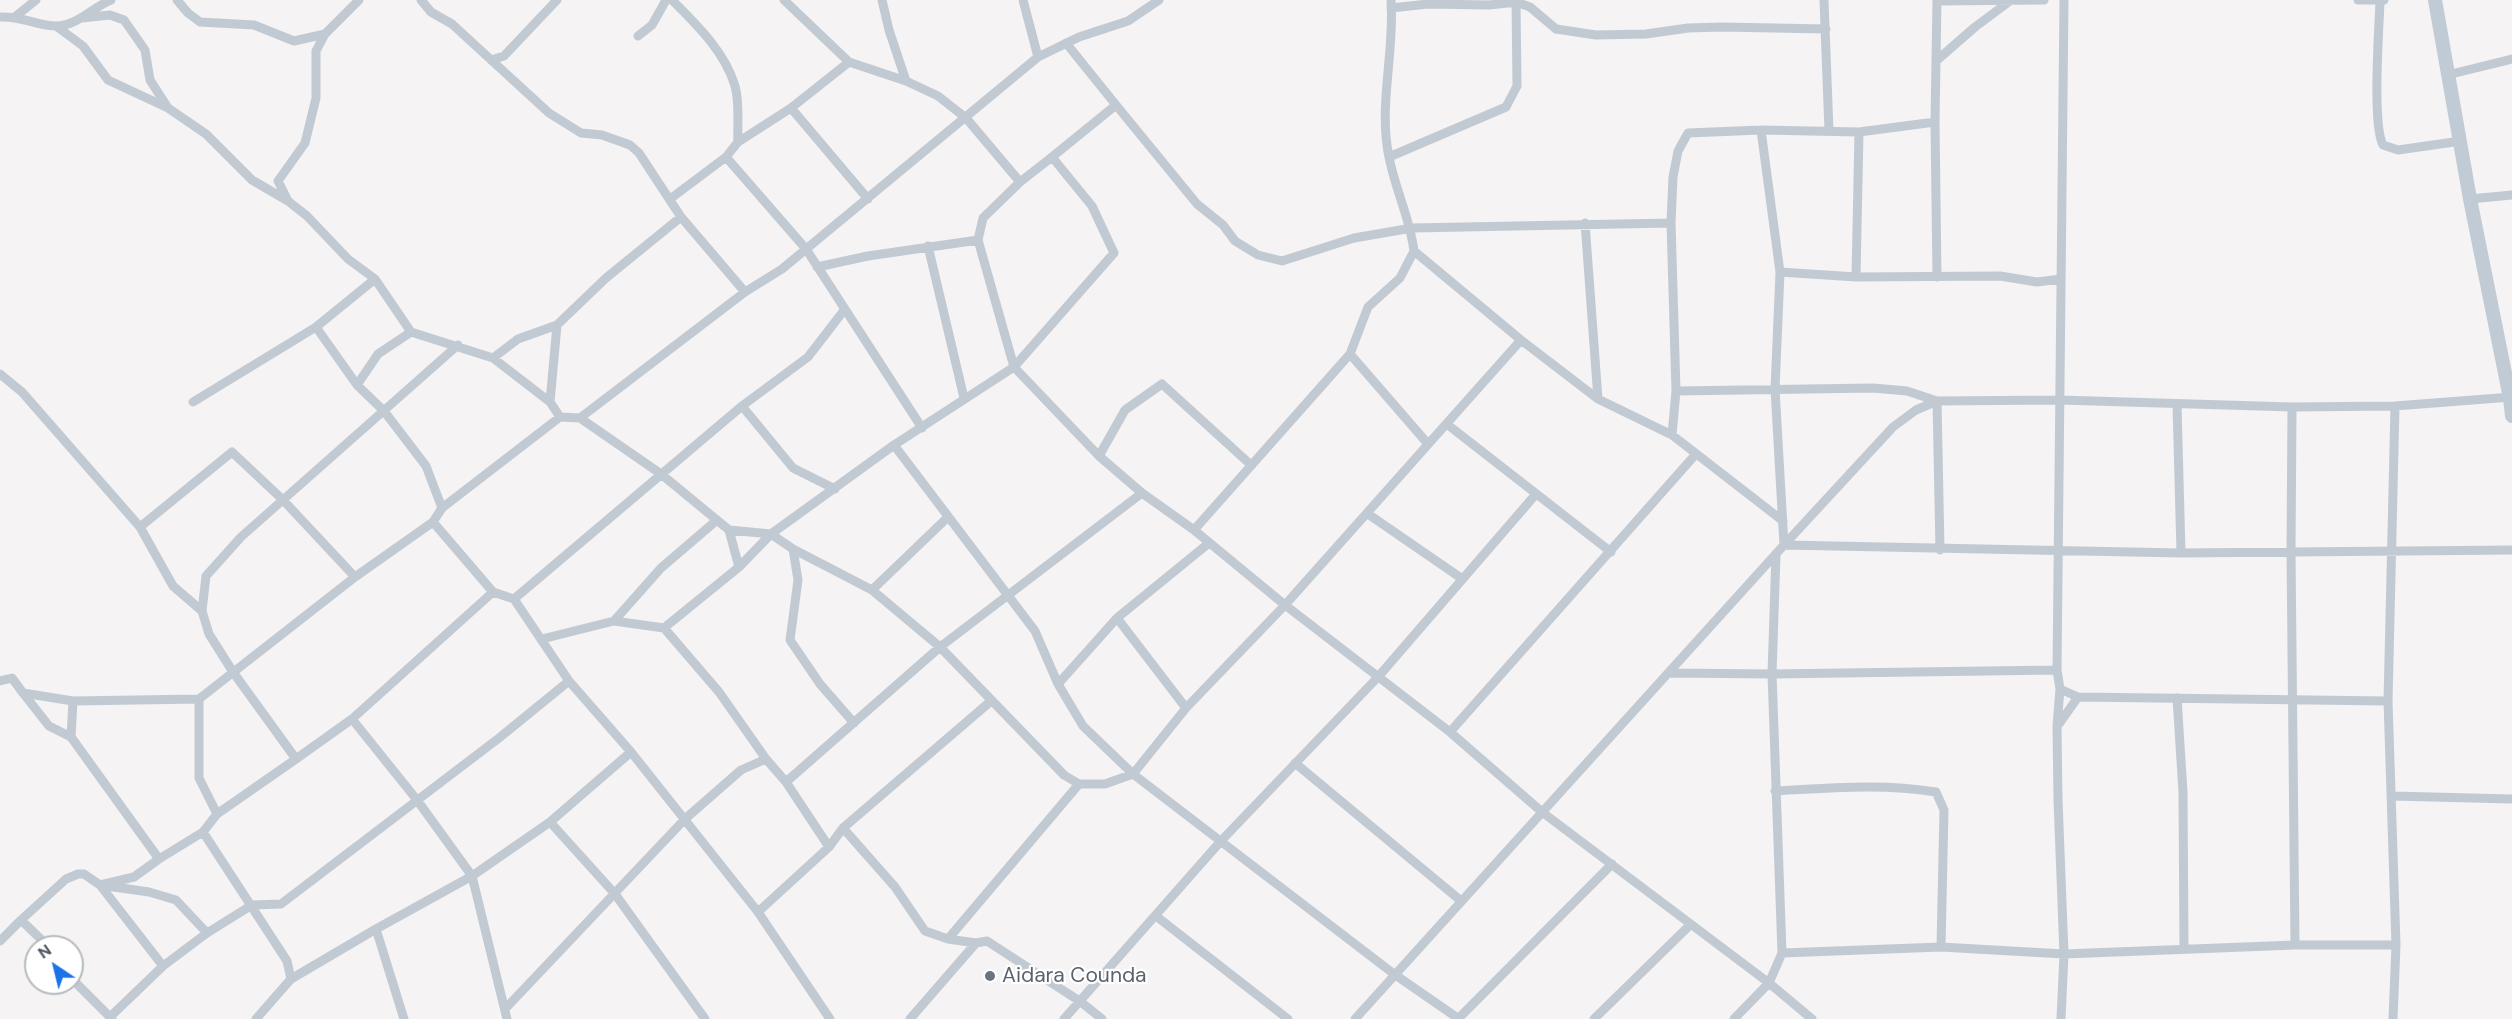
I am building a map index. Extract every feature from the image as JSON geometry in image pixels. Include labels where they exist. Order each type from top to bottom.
[{"type":"main road","points":[[2435,0],[2470,199],[2511,398],[2512,416]]},
{"type":"street","points":[[16,16],[36,0]]},
{"type":"street","points":[[82,18],[99,5],[111,0]]},
{"type":"street","points":[[177,0],[200,22],[254,25],[294,41],[325,34]]},
{"type":"street","points":[[288,201],[278,181],[305,143],[316,98],[316,51],[325,34],[359,0]]},
{"type":"street","points":[[421,0],[431,12],[452,24],[549,113],[581,133],[602,135],[630,145],[639,153],[681,217],[745,292]]},
{"type":"street","points":[[491,60],[504,56],[557,0]]},
{"type":"street","points":[[638,36],[652,25],[666,0]]},
{"type":"street","points":[[672,0],[698,26],[725,61],[735,88],[738,142]]},
{"type":"street","points":[[784,0],[849,62],[906,81],[938,96],[966,118],[1020,182]]},
{"type":"street","points":[[882,0],[889,30],[906,81]]},
{"type":"street","points":[[1023,0],[1038,57]]},
{"type":"street","points":[[579,418],[745,292],[782,269],[1038,57],[1066,43],[1128,21],[1159,0]]},
{"type":"street","points":[[1824,0],[1829,131]]},
{"type":"street","points":[[1937,277],[1935,122],[1937,0],[2044,0]]},
{"type":"street","points":[[2061,1019],[2064,954],[2057,726],[2060,689],[2057,670],[2057,551],[2064,0]]},
{"type":"street","points":[[2358,0],[2382,0],[2378,113],[2379,137],[2383,145],[2398,150],[2461,141]]},
{"type":"street","points":[[1194,530],[1350,354],[1368,307],[1400,278],[1414,251],[1412,228],[1389,157],[1385,97],[1391,4],[1489,5],[1516,1],[1530,7],[1556,29],[1596,35],[1646,34],[1688,28],[1722,27],[1826,29]]},
{"type":"street","points":[[1389,157],[1506,107],[1517,86],[1516,1]]},
{"type":"street","points":[[1936,61],[1975,27],[2010,1]]},
{"type":"street","points":[[56,26],[82,18],[110,15],[123,20],[146,50],[150,80],[168,108]]},
{"type":"street","points":[[0,17],[16,16],[56,26],[83,46],[108,80],[168,108],[206,134],[252,180],[288,201],[307,216],[348,259],[375,279],[411,332],[458,345],[493,358],[550,402],[560,417]]},
{"type":"street","points":[[1066,43],[1197,204],[1223,225],[1235,241],[1258,255],[1282,261],[1354,238],[1412,228],[1671,223]]},
{"type":"street","points":[[2447,75],[2512,58]]},
{"type":"street","points":[[670,200],[726,158],[738,142],[791,108],[849,62]]},
{"type":"street","points":[[1116,105],[1020,182],[984,218],[978,240],[1014,368],[1099,456],[1142,493],[1194,530],[1285,605],[1450,732],[1542,812],[1769,983],[1812,1019]]},
{"type":"street","points":[[791,108],[868,199]]},
{"type":"street","points":[[1672,435],[1676,391],[1671,223],[1673,177],[1678,151],[1688,133],[1761,130],[1859,132],[1935,122]]},
{"type":"street","points":[[1761,130],[1780,272],[1775,389],[1784,545]]},
{"type":"street","points":[[1856,277],[1859,132]]},
{"type":"street","points":[[664,628],[739,567],[771,534],[894,445],[1014,368],[1114,254],[1092,206],[1052,157]]},
{"type":"street","points":[[726,158],[806,249],[922,428]]},
{"type":"street","points":[[2470,199],[2512,195]]},
{"type":"street","points":[[493,358],[518,339],[557,325],[606,278],[681,217]]},
{"type":"street","points":[[1585,223],[1598,399]]},
{"type":"street","points":[[817,267],[868,256],[978,240]]},
{"type":"street","points":[[928,246],[964,398]]},
{"type":"street","points":[[1414,251],[1521,340],[1598,399],[1672,435],[1783,521]]},
{"type":"street","points":[[1780,272],[1856,277],[2000,276],[2037,282],[2061,279]]},
{"type":"street","points":[[193,402],[316,327],[375,279]]},
{"type":"street","points":[[514,599],[742,406],[808,357],[845,309]]},
{"type":"street","points":[[550,402],[557,325]]},
{"type":"street","points":[[316,327],[357,385],[384,411],[426,466],[442,508]]},
{"type":"street","points":[[357,385],[378,354],[411,332]]},
{"type":"street","points":[[23,693],[73,701],[199,699],[355,577],[433,522],[442,508],[560,417],[579,418],[661,474],[729,530],[771,534],[793,549],[872,590],[940,647],[1064,775],[1078,784],[1105,784],[1133,774],[1186,708],[1368,514],[1521,340]]},
{"type":"street","points":[[296,759],[233,672],[209,634],[202,612],[206,576],[241,537],[458,345]]},
{"type":"street","points":[[1350,354],[1428,444]]},
{"type":"street","points":[[0,374],[22,392],[140,527],[173,586],[202,612]]},
{"type":"street","points":[[1099,456],[1125,410],[1162,384],[1251,465]]},
{"type":"street","points":[[1676,391],[1873,388],[1907,391],[1936,401],[2060,400],[2292,407],[2395,406],[2511,398]]},
{"type":"street","points":[[1355,1019],[1460,900],[1893,427],[1916,410],[1936,401]]},
{"type":"street","points":[[1936,401],[1940,550]]},
{"type":"street","points":[[2177,405],[2181,553]]},
{"type":"street","points":[[742,406],[793,468],[834,489]]},
{"type":"street","points":[[2393,1019],[2396,945],[2388,701],[2395,406]]},
{"type":"street","points":[[2292,407],[2291,552],[2295,945]]},
{"type":"street","points":[[1448,425],[1611,552]]},
{"type":"street","points":[[894,445],[1035,631],[1058,684],[1083,726],[1133,774],[1220,842],[1394,975],[1458,1019],[1612,864]]},
{"type":"street","points":[[140,527],[232,452],[283,500],[355,577]]},
{"type":"street","points":[[1450,732],[1695,455]]},
{"type":"street","points":[[786,782],[940,647],[1142,493]]},
{"type":"street","points":[[1064,1019],[1220,842],[1378,677],[1461,578],[1536,495]]},
{"type":"street","points":[[1368,514],[1461,578]]},
{"type":"street","points":[[872,590],[948,517]]},
{"type":"street","points":[[614,621],[661,568],[717,520]]},
{"type":"street","points":[[433,522],[493,592],[514,599],[569,681],[631,753],[758,912],[827,1018]]},
{"type":"street","points":[[729,530],[739,567]]},
{"type":"street","points":[[1058,684],[1117,618],[1209,543]]},
{"type":"street","points":[[1784,545],[1940,550],[2181,553],[2512,550]]},
{"type":"street","points":[[793,549],[798,580],[790,640],[820,684],[854,723]]},
{"type":"street","points":[[1734,1019],[1769,983],[1782,953],[1772,674],[1776,554]]},
{"type":"street","points":[[100,885],[134,877],[203,832],[217,814],[352,719],[493,592]]},
{"type":"street","points":[[1117,618],[1186,708]]},
{"type":"street","points":[[542,639],[614,621],[664,628],[719,692],[766,759],[786,782],[829,848]]},
{"type":"street","points":[[1670,673],[2057,670]]},
{"type":"street","points":[[0,681],[12,678],[49,726],[71,737],[159,859]]},
{"type":"street","points":[[84,991],[111,1018],[163,966],[207,933],[252,905],[281,904],[500,738],[569,681]]},
{"type":"street","points":[[2060,689],[2078,697],[2388,701]]},
{"type":"street","points":[[2057,726],[2078,697]]},
{"type":"street","points":[[2177,698],[2183,792],[2184,948]]},
{"type":"street","points":[[199,699],[199,778],[217,814]]},
{"type":"street","points":[[71,737],[73,701]]},
{"type":"street","points":[[758,912],[829,848],[843,828],[991,701]]},
{"type":"street","points":[[352,719],[417,800],[472,876],[506,1014]]},
{"type":"street","points":[[256,1019],[291,979],[472,876],[550,822],[631,753]]},
{"type":"street","points":[[506,1014],[685,819],[741,770],[766,759]]},
{"type":"street","points":[[1295,763],[1460,900]]},
{"type":"street","points":[[948,939],[1078,784]]},
{"type":"street","points":[[1775,791],[1827,788],[1909,788],[1936,792],[1944,810],[1941,947]]},
{"type":"street","points":[[2392,796],[2512,799]]},
{"type":"street","points":[[550,822],[615,894],[703,1018]]},
{"type":"street","points":[[843,828],[895,887],[926,931],[948,939],[976,943],[987,941],[1081,1002],[1101,1019]]},
{"type":"street","points":[[203,832],[288,961],[291,979]]},
{"type":"street","points":[[0,941],[66,879],[84,874],[100,885],[163,966]]},
{"type":"street","points":[[100,885],[149,892],[176,900],[207,933]]},
{"type":"street","points":[[1156,916],[1288,1019]]},
{"type":"street","points":[[21,920],[37,935]]},
{"type":"street","points":[[1594,1019],[1690,925]]},
{"type":"street","points":[[376,929],[402,1015],[392,1019]]},
{"type":"street","points":[[910,1019],[976,943]]},
{"type":"street","points":[[1782,953],[1941,947],[2064,954],[2184,948],[2396,945]]},
{"type":"place","name":"Aidara Counda","points":[[990,976]]}]
